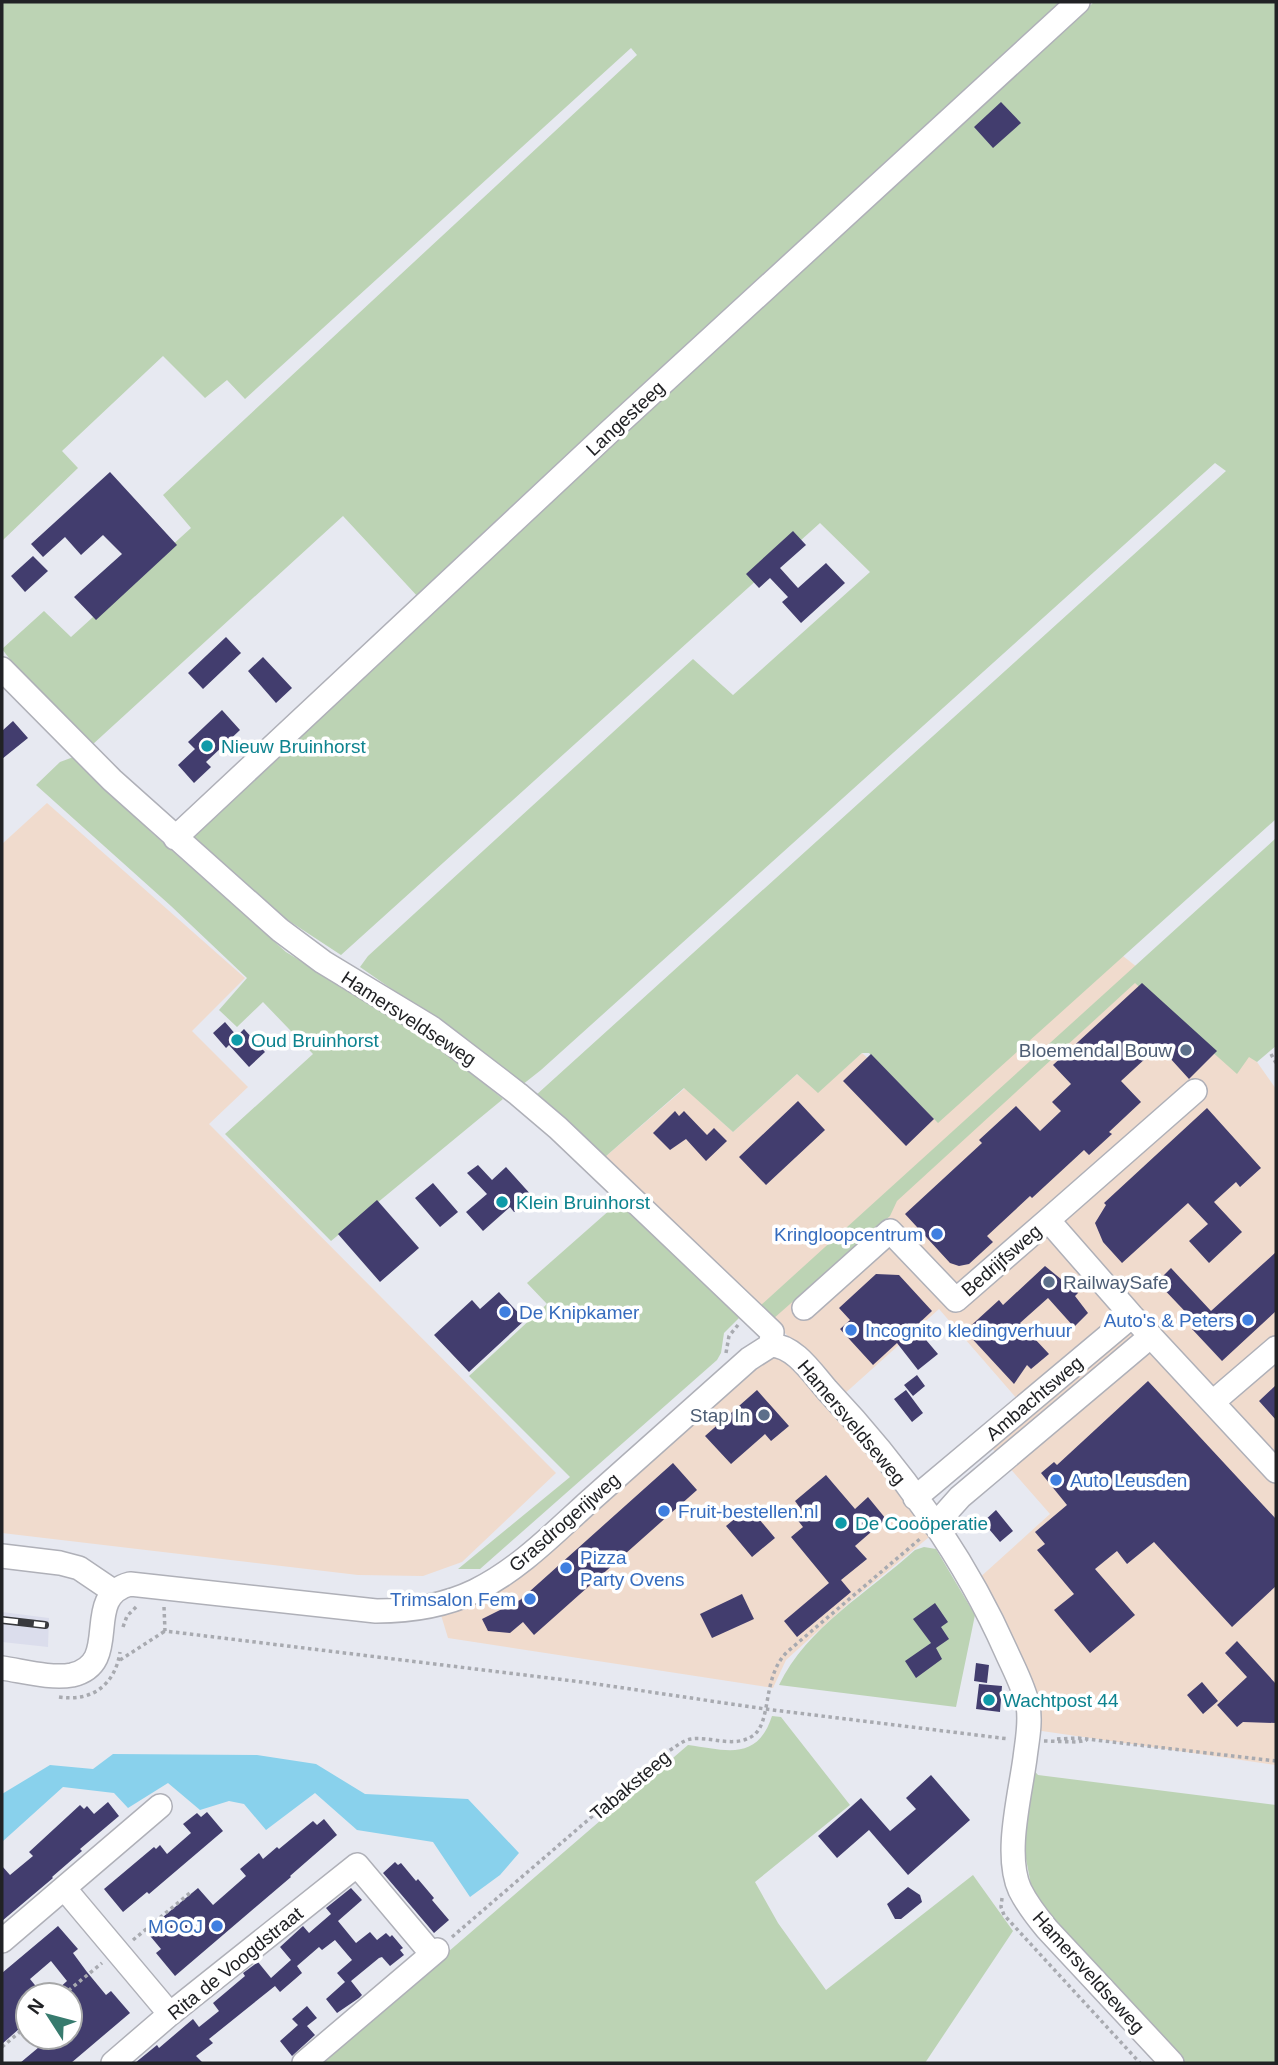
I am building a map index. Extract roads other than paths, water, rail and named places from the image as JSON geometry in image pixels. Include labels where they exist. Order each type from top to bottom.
[{"type":"street","name":"Langesteeg","points":[[175,838],[608,433],[1078,2]]},
{"type":"street","name":"Hamersveldseweg","points":[[5,681],[175,838],[297,943],[339,972],[432,1028],[558,1128],[772,1332],[771,1345],[780,1345],[789,1350],[849,1413],[935,1525],[982,1600],[1023,1688],[1029,1714],[1014,1854],[1019,1887],[1034,1914],[1047,1929],[1172,2063]]},
{"type":"street","name":"Bedrijfsweg","points":[[804,1308],[890,1231],[956,1300],[1195,1091]]},
{"type":"street","name":"Bedrijfsweg","points":[[1048,1220],[1132,1316]]},
{"type":"street","points":[[1132,1316],[1276,1471]]},
{"type":"street","name":"Ambachtsweg","points":[[915,1498],[1132,1316]]},
{"type":"street","name":"Ambachtsweg","points":[[935,1525],[960,1497],[1151,1336]]},
{"type":"street","name":"Grasdrogerijweg","points":[[113,1591],[130,1584],[146,1584],[376,1611],[403,1611],[443,1603],[495,1580],[538,1548],[749,1359],[771,1345]]},
{"type":"street","points":[[1213,1402],[1276,1348]]},
{"type":"street","points":[[2,1556],[79,1568],[113,1591],[105,1605],[99,1653],[83,1671],[62,1676],[2,1668]]},
{"type":"street","points":[[2,1941],[160,1806]]},
{"type":"street","name":"Rita de Voogdstraat","points":[[114,2063],[170,2014],[357,1865],[434,1952],[304,2063]]},
{"type":"street","points":[[64,1888],[170,2014]]},
{"type":"water","points":[[113,1754],[257,1755],[316,1764],[365,1794],[468,1799],[519,1853],[500,1875],[470,1897],[433,1842],[357,1830],[315,1793],[266,1830],[244,1804],[229,1801],[200,1810],[168,1783],[128,1808],[114,1793],[63,1787],[2,1842],[2,1794],[50,1765],[93,1769]]},
{"type":"railway","points":[[2,1620],[45,1625]]},
{"type":"place","name":"Nieuw Bruinhorst","points":[[207,746]]},
{"type":"place","name":"Oud Bruinhorst","points":[[237,1040]]},
{"type":"place","name":"Bloemendal Bouw","points":[[1186,1050]]},
{"type":"place","name":"Klein Bruinhorst","points":[[502,1202]]},
{"type":"place","name":"Kringloopcentrum","points":[[937,1234]]},
{"type":"place","name":"RailwaySafe","points":[[1049,1282]]},
{"type":"place","name":"De Knipkamer","points":[[505,1312]]},
{"type":"place","name":"Auto's & Peters","points":[[1248,1320]]},
{"type":"place","name":"Incognito kledingverhuur","points":[[851,1330]]},
{"type":"place","name":"Stap In","points":[[764,1415]]},
{"type":"place","name":"Auto Leusden","points":[[1056,1480]]},
{"type":"place","name":"Fruit-bestellen.nl","points":[[664,1511]]},
{"type":"place","name":"De Cooöperatie","points":[[841,1523]]},
{"type":"place","name":"Pizza Party Ovens","points":[[566,1568]]},
{"type":"place","name":"Trimsalon Fem","points":[[530,1599]]},
{"type":"place","name":"Wachtpost 44","points":[[989,1700]]},
{"type":"place","name":"MOOJ","points":[[217,1926]]}]
